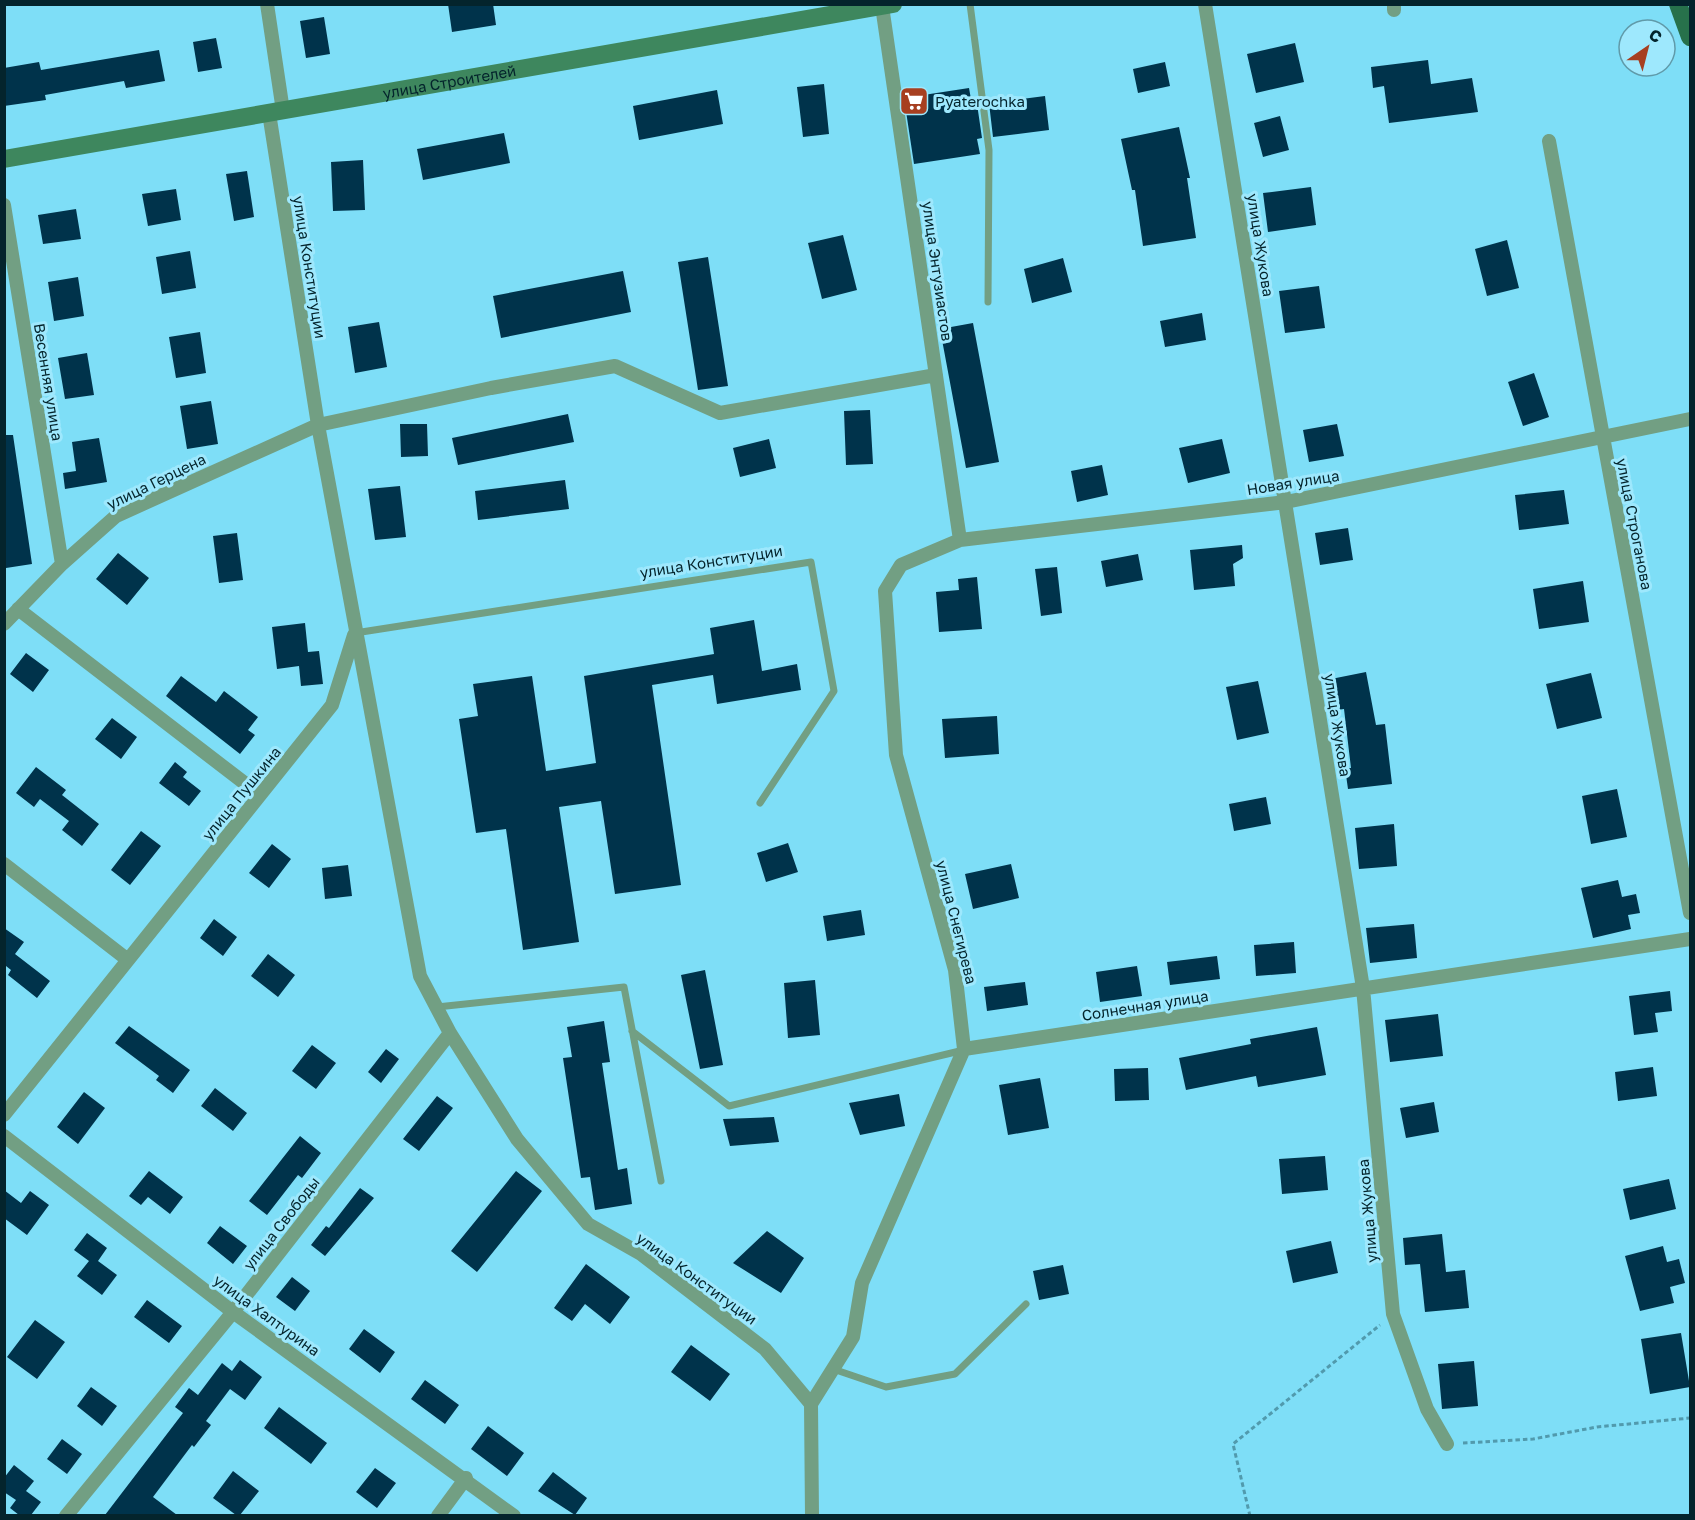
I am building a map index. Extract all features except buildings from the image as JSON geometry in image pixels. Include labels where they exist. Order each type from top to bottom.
[{"type":"main road","points":[[1678,4],[1690,37]]},
{"type":"main road","name":"улица Строителей","points":[[4,159],[888,5]]},
{"type":"street","name":"улица Конституции","points":[[267,4],[276,112],[318,425],[420,976],[450,1033],[517,1139],[588,1224],[641,1254],[765,1349],[811,1404]]},
{"type":"street","name":"улица Жукова","points":[[1205,4],[1363,988],[1393,1314],[1427,1409],[1447,1444]]},
{"type":"street","name":"улица Энтузиастов","points":[[888,5],[960,540]]},
{"type":"street","name":"улица Строганова","points":[[1549,141],[1690,913]]},
{"type":"street","name":"Весенняя улица","points":[[4,205],[62,564]]},
{"type":"street","points":[[318,425],[491,388],[615,366],[720,413],[936,375]]},
{"type":"street","name":"Новая улица","points":[[901,565],[960,540],[1286,502],[1603,439],[1690,419]]},
{"type":"street","name":"улица Герцена","points":[[4,624],[62,564],[116,516],[318,425]]},
{"type":"street","name":"улица Снегирева","points":[[901,565],[885,591],[896,755],[955,970],[964,1049]]},
{"type":"street","points":[[18,609],[260,795]]},
{"type":"street","name":"улица Пушкина","points":[[4,1115],[332,705],[355,633]]},
{"type":"street","points":[[4,864],[128,960]]},
{"type":"street","name":"Солнечная улица","points":[[964,1049],[1690,939]]},
{"type":"street","name":"улица Свободы","points":[[66,1515],[233,1312],[450,1033]]},
{"type":"street","points":[[812,1515],[811,1404],[853,1337],[862,1283],[964,1049]]},
{"type":"street","name":"улица Халтурина","points":[[4,1136],[233,1312],[466,1478],[514,1515]]},
{"type":"street","points":[[438,1515],[466,1478]]},
{"type":"lane","points":[[970,4],[989,150],[988,302]]},
{"type":"lane","name":"улица Конституции","points":[[355,633],[811,562],[834,691],[760,803]]},
{"type":"lane","points":[[436,1007],[624,987],[661,1181]]},
{"type":"lane","name":"Солнечная улица","points":[[632,1031],[729,1106],[964,1049]]},
{"type":"lane","points":[[833,1369],[886,1387],[955,1374],[1026,1304]]},
{"type":"path","points":[[1250,1515],[1233,1444],[1393,1314]]},
{"type":"path","points":[[1447,1444],[1533,1439],[1597,1427],[1690,1418]]},
{"type":"place","name":"Pyaterochka","points":[[914,101]]}]
